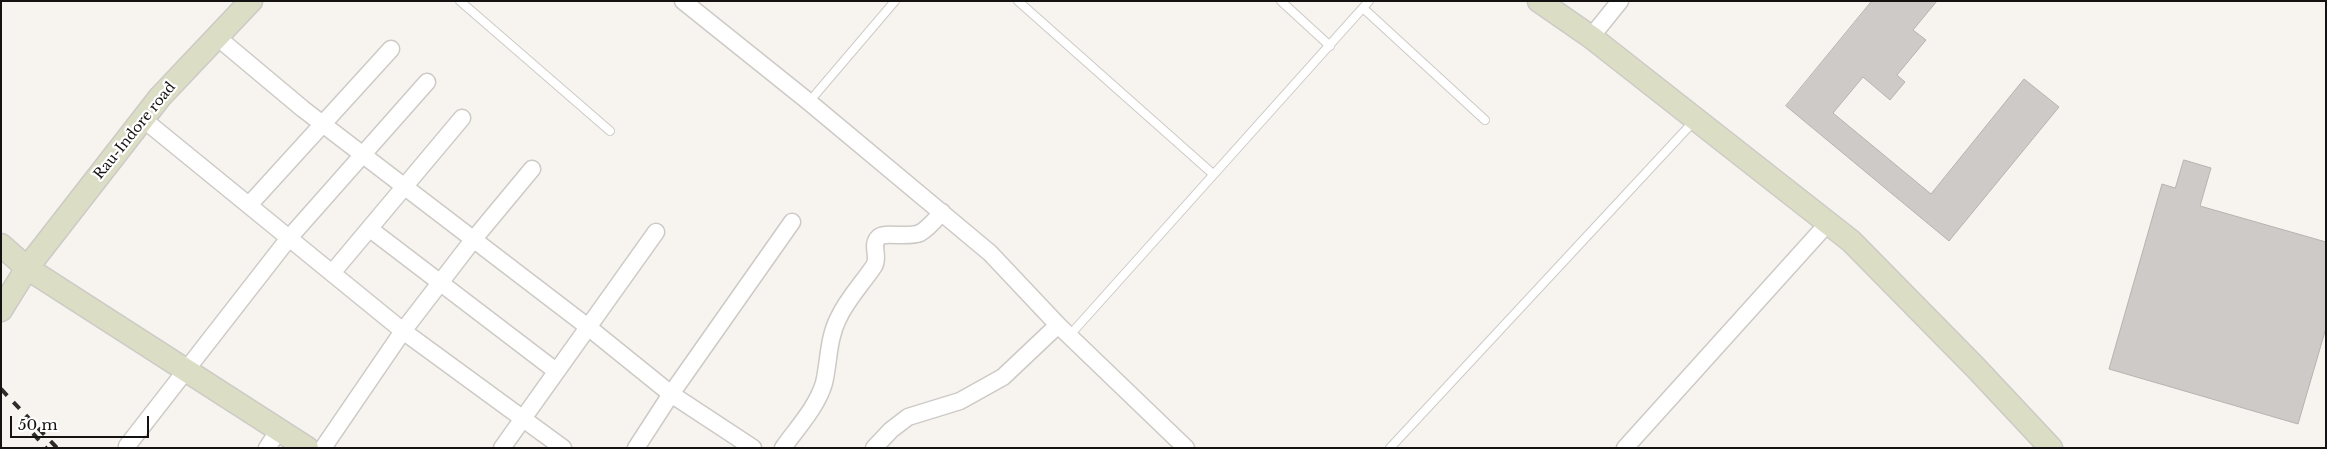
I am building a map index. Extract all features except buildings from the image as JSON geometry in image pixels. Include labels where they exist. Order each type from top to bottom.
[{"type":"street","name":"Rau-Indore road","points":[[1,310],[27,268],[160,98],[251,1]]},
{"type":"street","points":[[683,1],[809,102],[990,253],[1176,444]]},
{"type":"street","points":[[1539,1],[1591,37],[1851,241],[1976,368],[2051,448]]},
{"type":"street","points":[[1591,37],[1620,1]]},
{"type":"street","points":[[217,37],[323,124],[588,327],[670,394],[753,448]]},
{"type":"street","points":[[249,205],[391,49]]},
{"type":"street","points":[[127,446],[289,238],[427,82]]},
{"type":"street","points":[[144,118],[403,331],[563,448]]},
{"type":"street","points":[[332,273],[462,118]]},
{"type":"street","points":[[323,448],[403,331],[473,240],[532,169]]},
{"type":"street","points":[[783,448],[807,414],[823,384],[834,329],[854,290],[877,259],[876,241],[884,234],[905,236],[918,234],[928,228],[942,212]]},
{"type":"street","points":[[636,448],[670,394],[792,222]]},
{"type":"street","points":[[1625,448],[1828,222]]},
{"type":"street","points":[[370,229],[439,284],[556,371]]},
{"type":"street","points":[[502,448],[656,232]]},
{"type":"street","points":[[1,245],[27,268],[186,370],[273,439],[307,448]]},
{"type":"street","points":[[874,448],[890,430],[908,417],[960,401],[1003,377],[1063,330]]},
{"type":"lane","points":[[460,1],[610,131]]},
{"type":"lane","points":[[809,102],[895,1]]},
{"type":"lane","points":[[1018,1],[1213,174]]},
{"type":"lane","points":[[1281,1],[1330,46]]},
{"type":"lane","points":[[1063,330],[1213,174],[1366,4],[1485,120]]},
{"type":"lane","points":[[1390,448],[1697,119]]},
{"type":"railway","points":[[1,389],[57,448]]},
{"type":"railway","points":[[21,420],[46,448]]}]
